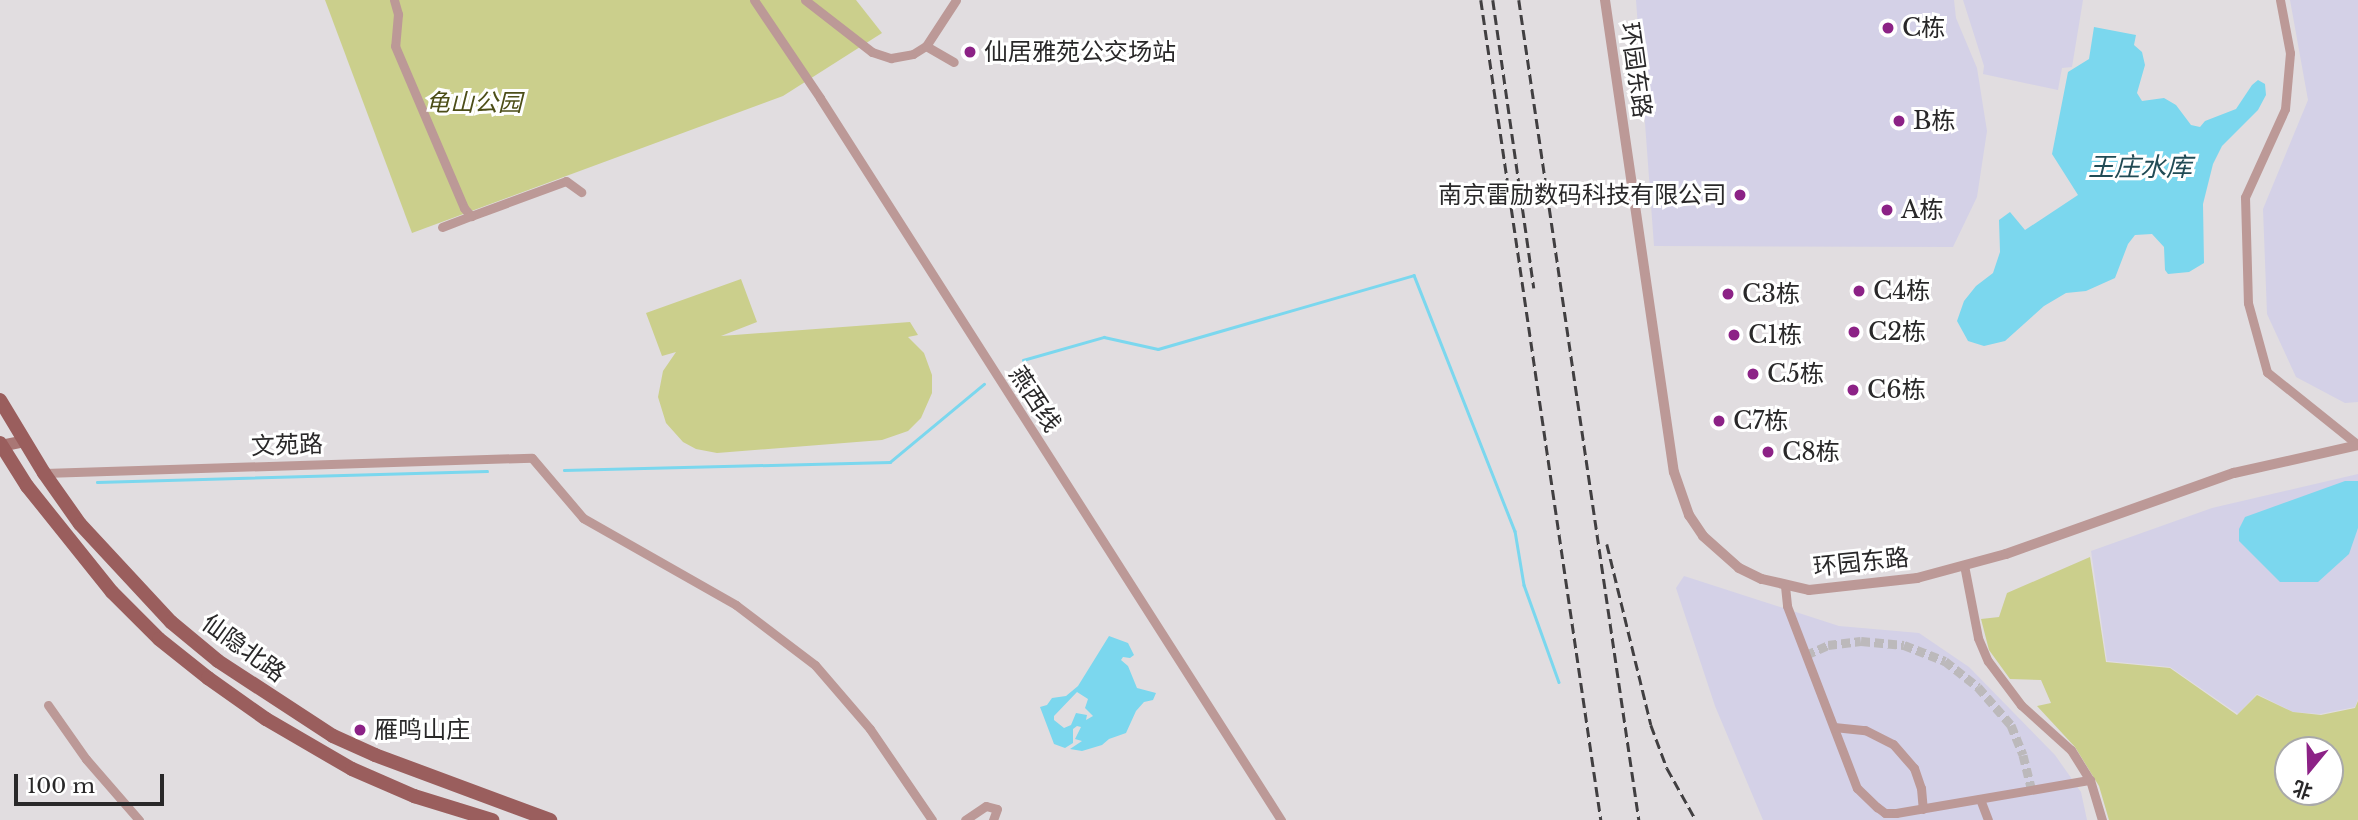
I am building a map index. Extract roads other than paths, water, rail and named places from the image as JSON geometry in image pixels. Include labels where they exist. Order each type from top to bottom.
[{"type":"main road","name":"仙隐北路","points":[[1,403],[44,473],[80,524],[127,578],[171,622],[218,661],[354,746],[550,820]]},
{"type":"main road","points":[[1,445],[25,441]]},
{"type":"main road","name":"仙隐北路","points":[[1,445],[58,528],[112,592],[159,639],[208,678],[266,719],[352,769],[414,796],[492,820]]},
{"type":"street","points":[[394,0],[398,13],[395,36],[400,58],[460,203],[471,216]]},
{"type":"street","name":"燕西线","points":[[754,0],[820,98],[1281,820]]},
{"type":"street","points":[[805,0],[872,52],[891,58],[913,54],[926,46],[956,0]]},
{"type":"street","name":"环园东路","points":[[1605,0],[1666,429],[1680,495],[1689,515],[1720,554],[1739,568],[1785,586],[1809,590],[1876,585],[2006,554],[2234,474],[2358,445]]},
{"type":"street","points":[[2280,0],[2290,53],[2285,109],[2245,197],[2248,303],[2267,372],[2358,445]]},
{"type":"street","points":[[926,46],[954,62]]},
{"type":"street","points":[[442,227],[566,181],[581,192]]},
{"type":"street","name":"文苑路","points":[[44,473],[532,458],[583,518],[736,605],[815,665],[870,729],[932,820]]},
{"type":"street","points":[[1964,565],[1979,638],[1988,661],[2021,705],[2071,750],[2090,780],[2102,820]]},
{"type":"street","points":[[1785,586],[1787,606],[1857,788],[1887,816],[2090,780]]},
{"type":"street","points":[[48,705],[86,759],[139,820]]},
{"type":"street","points":[[1834,727],[1866,730],[1894,744],[1914,768],[1921,788],[1923,809]]},
{"type":"street","points":[[1980,799],[1988,820]]},
{"type":"street","points":[[965,820],[986,806],[997,808],[993,820]]},
{"type":"water","name":"王庄水库","points":[[2094,27],[2136,35],[2134,45],[2142,52],[2145,65],[2137,93],[2142,101],[2164,98],[2176,105],[2191,125],[2200,127],[2205,121],[2236,109],[2252,85],[2258,80],[2265,84],[2266,95],[2258,110],[2222,146],[2213,164],[2203,204],[2204,263],[2189,272],[2168,274],[2165,270],[2164,247],[2152,234],[2135,235],[2128,244],[2115,278],[2086,291],[2066,293],[2044,306],[2005,341],[1984,346],[1968,341],[1957,321],[1964,301],[1976,286],[1993,273],[2000,252],[1999,220],[2010,212],[2025,230],[2078,195],[2052,154],[2068,72],[2089,59]]},
{"type":"water","points":[[2345,481],[2358,481],[2358,528],[2349,554],[2318,582],[2280,582],[2239,541],[2239,529],[2245,517]]},
{"type":"water","points":[[1109,636],[1128,643],[1134,655],[1121,660],[1128,666],[1137,688],[1156,693],[1153,700],[1144,702],[1136,711],[1126,733],[1082,751],[1070,749],[1082,741],[1075,739],[1081,727],[1073,729],[1073,743],[1065,748],[1054,744],[1040,707],[1047,705],[1052,698],[1066,696],[1078,686]],"holes":[[[1077,692],[1088,699],[1085,708],[1093,716],[1086,720],[1087,715],[1076,713],[1071,725],[1064,728],[1054,720],[1054,716]]]},
{"type":"waterway","points":[[1023,360],[1104,337],[1158,349],[1414,275],[1515,531],[1524,585],[1559,682]]},
{"type":"waterway","points":[[564,470],[890,462],[984,384]]},
{"type":"waterway","points":[[97,482],[487,471]]},
{"type":"tunnel","points":[[1806,655],[1828,645],[1861,641],[1904,645],[1945,661],[1978,687],[2011,725],[2023,755],[2032,790]]},
{"type":"railway","points":[[1481,0],[1601,820]]},
{"type":"railway","points":[[1493,0],[1534,288]]},
{"type":"railway","points":[[1519,0],[1639,820]]},
{"type":"railway","points":[[1607,544],[1651,725],[1667,768],[1696,820]]},
{"type":"place","name":"C栋","points":[[1888,28]]},
{"type":"place","name":"仙居雅苑公交场站","points":[[970,52]]},
{"type":"place","name":"B栋","points":[[1899,121]]},
{"type":"place","name":"南京雷励数码科技有限公司","points":[[1740,195]]},
{"type":"place","name":"A栋","points":[[1887,210]]},
{"type":"place","name":"C4栋","points":[[1859,291]]},
{"type":"place","name":"C3栋","points":[[1728,294]]},
{"type":"place","name":"C2栋","points":[[1854,332]]},
{"type":"place","name":"C1栋","points":[[1734,335]]},
{"type":"place","name":"C5栋","points":[[1753,374]]},
{"type":"place","name":"C6栋","points":[[1853,390]]},
{"type":"place","name":"C7栋","points":[[1719,421]]},
{"type":"place","name":"C8栋","points":[[1768,452]]},
{"type":"place","name":"雁鸣山庄","points":[[360,730]]},
{"type":"park label","name":"龟山公园","points":[[474,103]]}]
